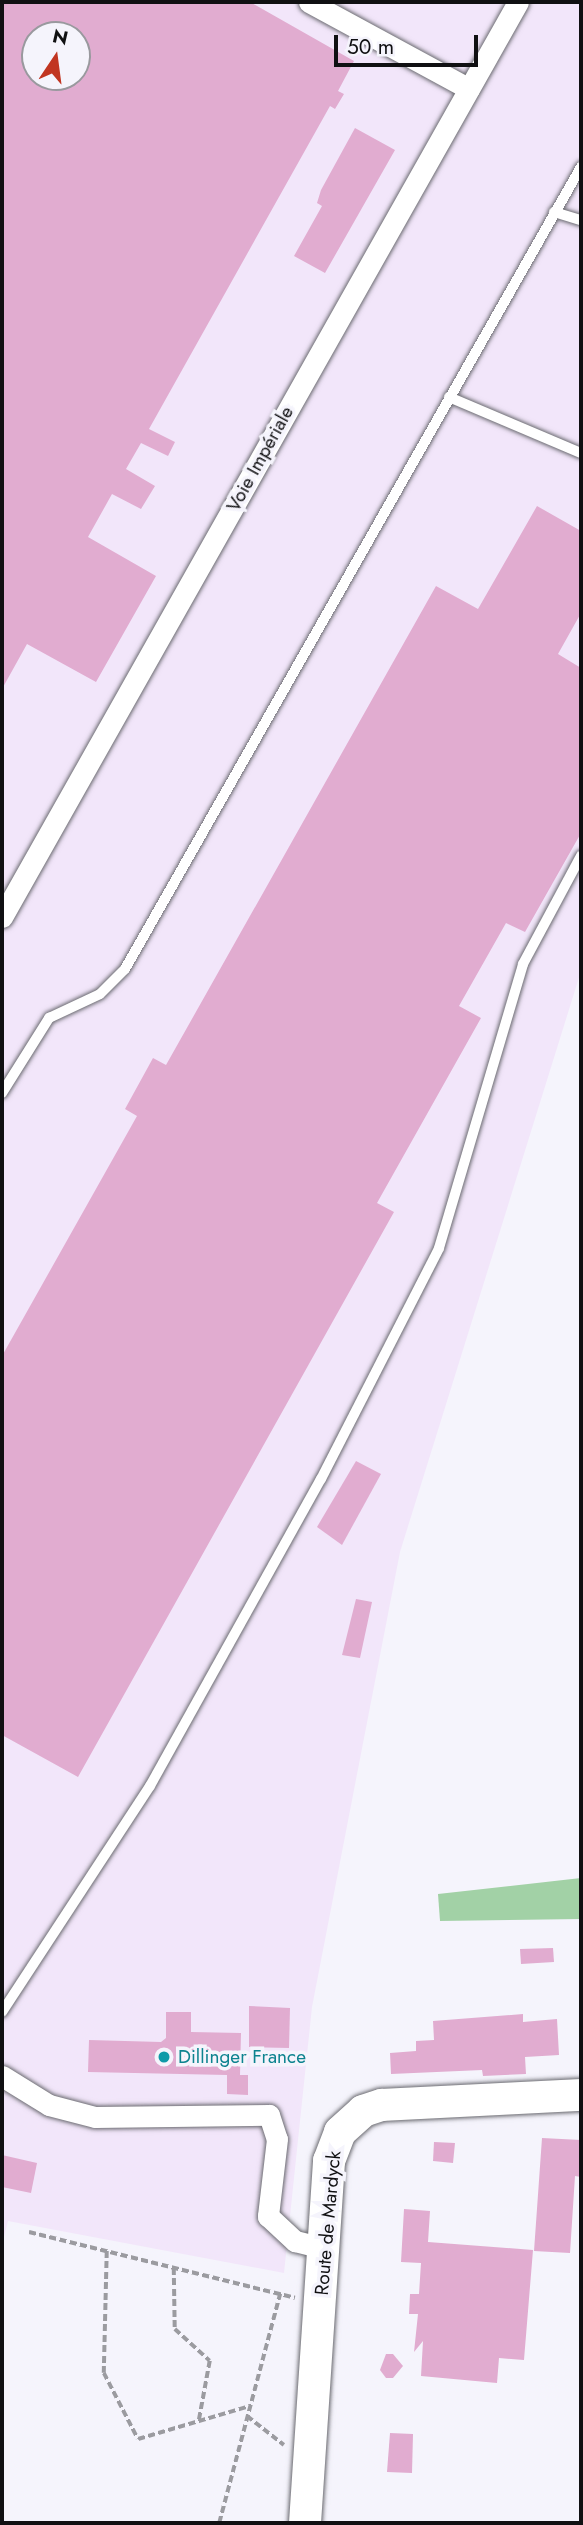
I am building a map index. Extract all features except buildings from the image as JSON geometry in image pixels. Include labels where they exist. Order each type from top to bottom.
[{"type":"main road","name":"Route de Mardyck","points":[[305,2523],[331,2150],[344,2127],[363,2111],[390,2104],[581,2095]]},
{"type":"street","points":[[309,2],[469,89]]},
{"type":"street","name":"Voie Impériale","points":[[2,917],[518,2]]},
{"type":"street","points":[[2,2076],[49,2105],[95,2118],[267,2114],[277,2140],[268,2216],[289,2237],[324,2248]]},
{"type":"lane","points":[[2,1093],[49,1018],[100,994],[125,968],[581,167]]},
{"type":"lane","points":[[554,212],[581,220]]},
{"type":"lane","points":[[449,397],[581,453]]},
{"type":"lane","points":[[2,2012],[150,1786],[327,1468],[439,1248],[523,964],[581,856]]},
{"type":"path","points":[[29,2232],[320,2306]]},
{"type":"path","points":[[107,2251],[104,2373],[138,2440],[250,2406]]},
{"type":"path","points":[[174,2268],[175,2329],[210,2361],[199,2421]]},
{"type":"path","points":[[219,2523],[279,2294]]},
{"type":"path","points":[[247,2416],[259,2424]]},
{"type":"shaded area","points":[[2,2],[581,2],[581,971],[400,1552],[312,2007],[284,2273],[8,2221],[2,2245]]},
{"type":"green space","points":[[581,1878],[581,1919],[440,1921],[438,1894]]},
{"type":"place","name":"Dillinger France","points":[[164,2057]]}]
